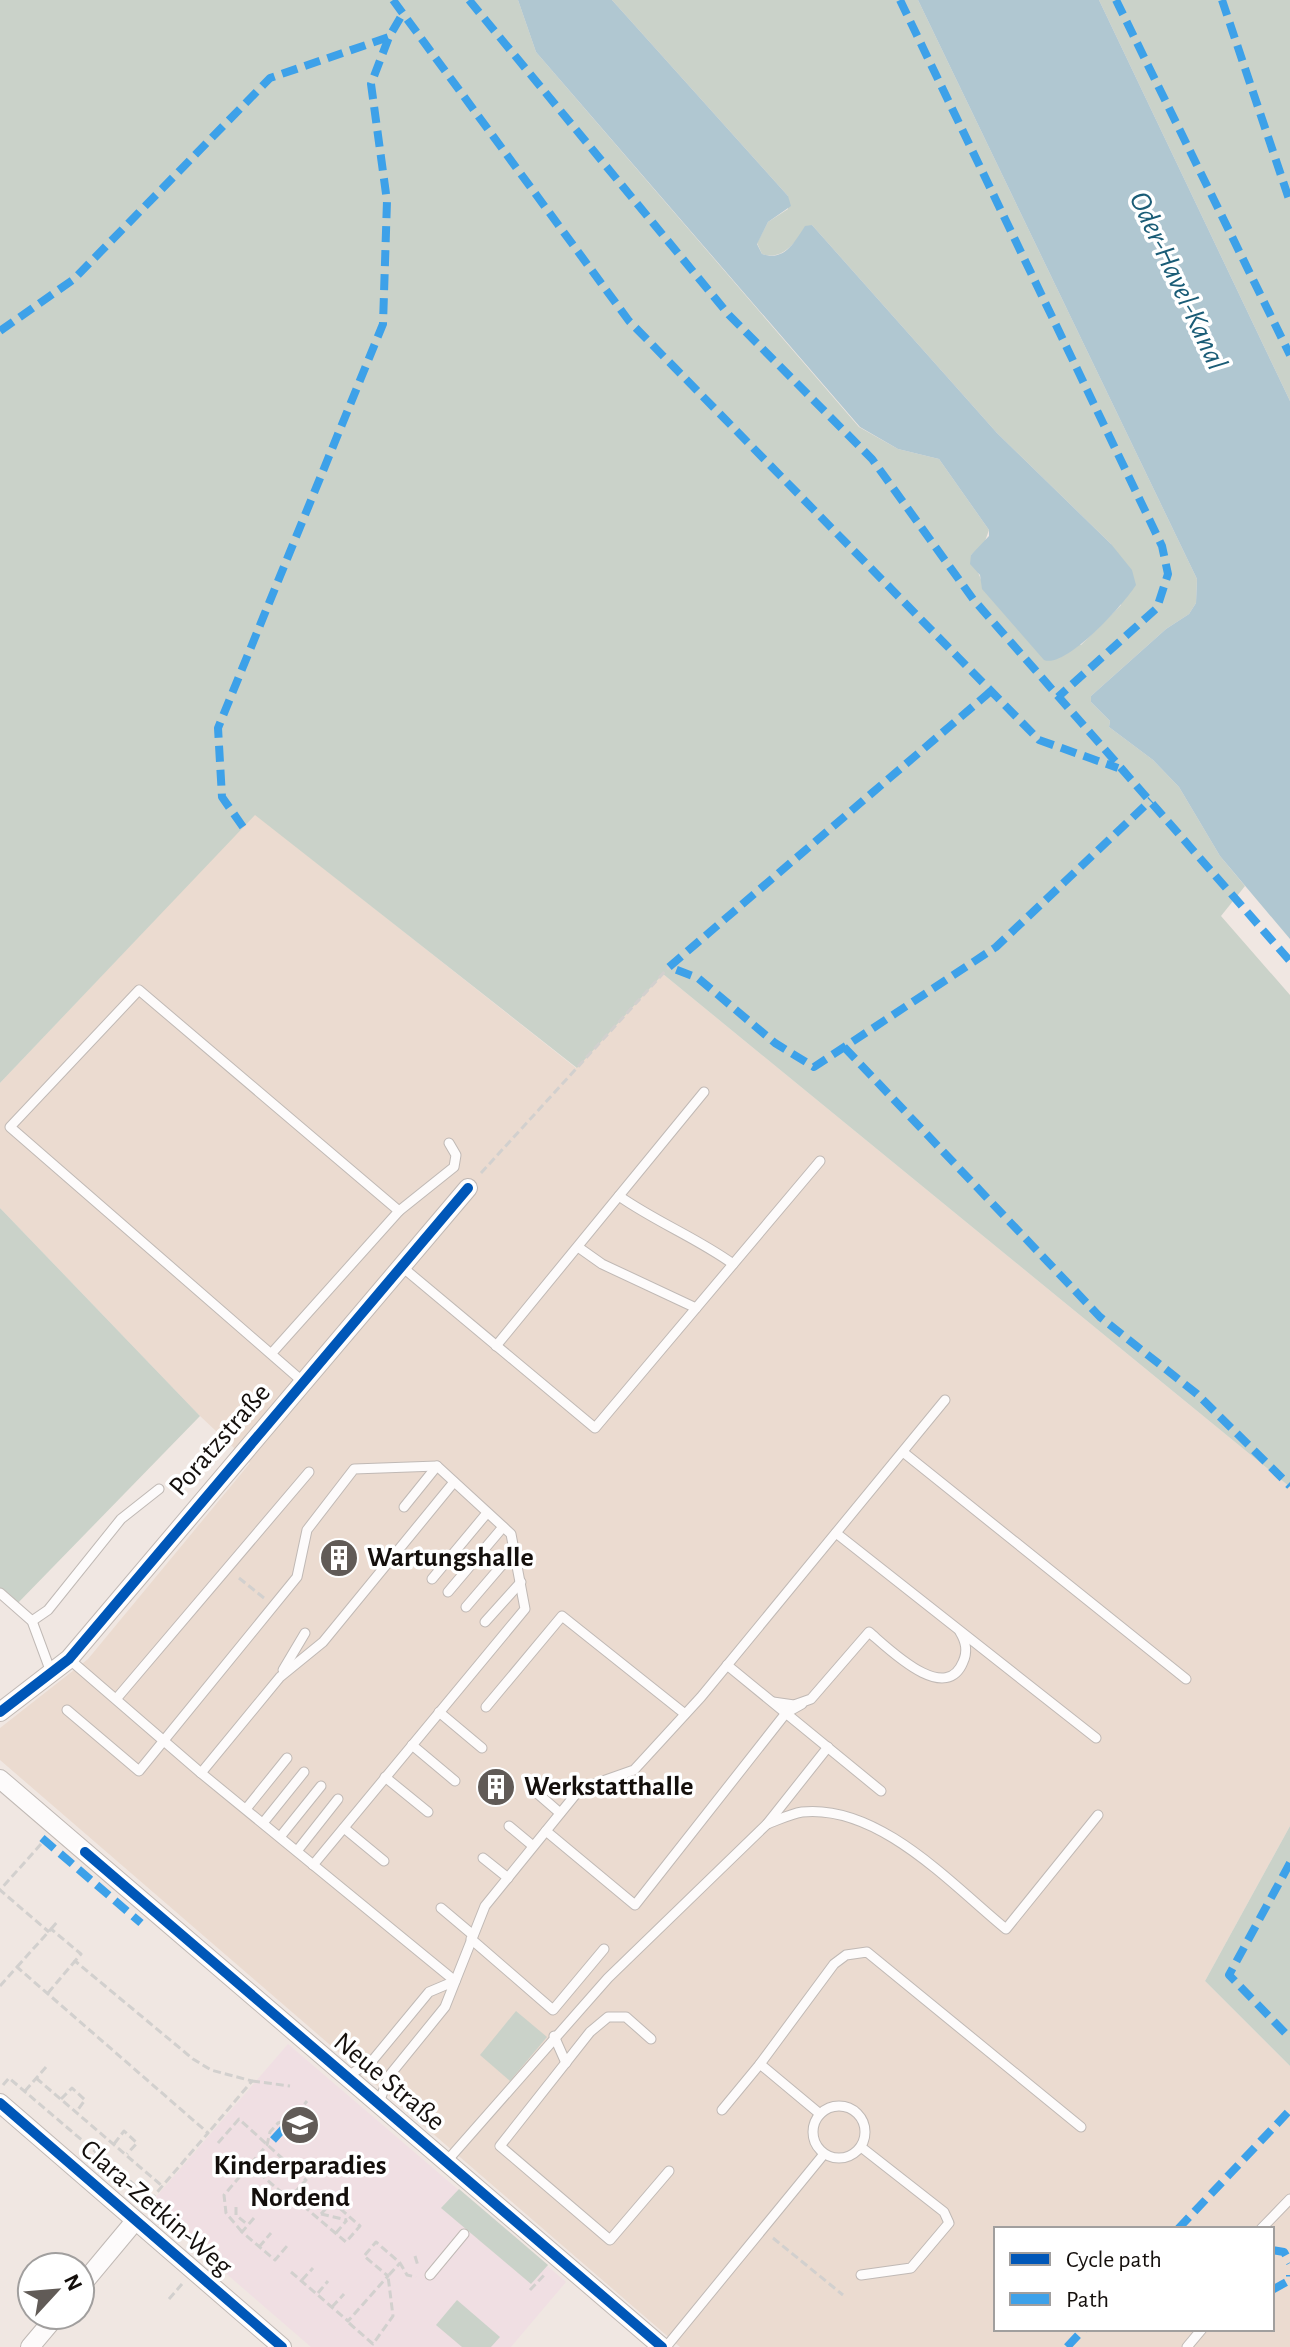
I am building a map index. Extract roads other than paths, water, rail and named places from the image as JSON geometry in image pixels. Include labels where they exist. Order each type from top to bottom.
[{"type":"street","name":"Poratzstraße","points":[[0,1712],[69,1659],[468,1188]]},
{"type":"street","name":"Neue Straße","points":[[0,1779],[664,2347]]},
{"type":"street","name":"Clara-Zetkin-Weg","points":[[0,2103],[282,2347]]},
{"type":"street","points":[[96,2268],[135,2221]]},
{"type":"street","points":[[30,2347],[44,2331]]},
{"type":"lane","points":[[302,1381],[10,1127],[139,990],[399,1211]]},
{"type":"lane","points":[[496,1346],[704,1092]]},
{"type":"lane","points":[[271,1354],[399,1211],[454,1167],[456,1155],[449,1143]]},
{"type":"lane","points":[[401,1266],[595,1428],[820,1161]]},
{"type":"lane","points":[[619,1196],[654,1221],[704,1243],[733,1264]]},
{"type":"lane","points":[[578,1247],[602,1264],[696,1308]]},
{"type":"lane","points":[[378,2105],[389,2076],[445,2007],[485,1906],[533,1846],[580,1789],[634,1770],[727,1665],[945,1400]]},
{"type":"lane","points":[[903,1452],[1186,1679]]},
{"type":"lane","points":[[404,1507],[437,1466]]},
{"type":"lane","points":[[67,1710],[139,1771],[297,1577],[307,1530],[354,1469],[437,1466],[511,1534],[525,1609],[313,1865]]},
{"type":"lane","points":[[117,1698],[309,1472]]},
{"type":"lane","points":[[280,1677],[323,1642],[454,1482]]},
{"type":"lane","points":[[32,1621],[48,1610],[121,1519],[159,1489]]},
{"type":"lane","points":[[432,1579],[487,1513]]},
{"type":"lane","points":[[448,1592],[503,1527]]},
{"type":"lane","points":[[836,1533],[1096,1738]]},
{"type":"lane","points":[[466,1607],[514,1551]]},
{"type":"lane","points":[[485,1622],[521,1582]]},
{"type":"lane","points":[[0,1593],[32,1621],[52,1675]]},
{"type":"lane","points":[[486,1707],[562,1616],[685,1714]]},
{"type":"lane","points":[[546,1831],[635,1905],[786,1713],[811,1699],[869,1632],[918,1672],[936,1678],[951,1675],[961,1668],[966,1655],[965,1642],[959,1630]]},
{"type":"lane","points":[[201,1773],[280,1677],[305,1633]]},
{"type":"lane","points":[[69,1659],[201,1773],[455,1981]]},
{"type":"lane","points":[[727,1665],[881,1791]]},
{"type":"lane","points":[[773,1702],[802,1704]]},
{"type":"lane","points":[[439,1712],[482,1748]]},
{"type":"lane","points":[[412,1745],[455,1781]]},
{"type":"lane","points":[[445,2162],[608,1978],[767,1824],[828,1747]]},
{"type":"lane","points":[[246,1809],[287,1758]]},
{"type":"lane","points":[[263,1823],[304,1772]]},
{"type":"lane","points":[[385,1777],[428,1812]]},
{"type":"lane","points":[[280,1837],[321,1786]]},
{"type":"lane","points":[[537,1793],[560,1813]]},
{"type":"lane","points":[[297,1851],[338,1799]]},
{"type":"lane","points":[[767,1824],[801,1812],[859,1819],[885,1831],[1006,1929],[1098,1815]]},
{"type":"lane","points":[[509,1826],[533,1846]]},
{"type":"lane","points":[[344,1828],[384,1861]]},
{"type":"lane","points":[[483,1858],[508,1878]]},
{"type":"lane","points":[[441,1908],[553,2010],[604,1949]]},
{"type":"lane","points":[[722,2110],[834,1964],[857,1952],[867,1952],[1081,2127]]},
{"type":"lane","points":[[346,2077],[372,2061],[429,1992],[455,1981]]},
{"type":"lane","points":[[651,2039],[626,2017],[608,2017],[566,2063],[500,2146],[610,2240],[669,2171]]},
{"type":"lane","points":[[554,2036],[566,2063]]},
{"type":"lane","points":[[760,2064],[820,2114]]},
{"type":"lane","points":[[836,2106],[854,2110],[866,2131],[861,2147],[840,2159],[824,2154],[818,2148],[813,2130],[820,2114],[836,2106]]},
{"type":"lane","points":[[861,2147],[944,2212],[949,2223],[911,2268],[861,2275]]},
{"type":"lane","points":[[664,2347],[824,2154]]},
{"type":"lane","points":[[1263,2227],[1290,2199]]},
{"type":"lane","points":[[425,2276],[464,2234]]},
{"type":"lane","points":[[1187,2347],[1200,2331]]},
{"type":"water","points":[[518,0],[612,0],[788,196],[791,206],[768,222],[757,244],[762,254],[783,253],[805,226],[812,225],[997,433],[1111,544],[1132,570],[1136,585],[1094,633],[1066,655],[1044,660],[982,589],[980,575],[970,564],[971,555],[989,536],[989,530],[939,459],[898,449],[860,427],[536,52]]},
{"type":"water","name":"Oder-Havel-Kanal","points":[[918,0],[1099,0],[1290,401],[1290,939],[1220,856],[1179,787],[1153,760],[1109,727],[1110,721],[1091,702],[1091,696],[1166,629],[1189,614],[1196,603],[1197,579]]},
{"type":"place","name":"Wartungshalle","points":[[339,1558]]},
{"type":"place","name":"Werkstatthalle","points":[[496,1787]]},
{"type":"place","name":"Kinderparadies Nordend","points":[[300,2125]]}]
